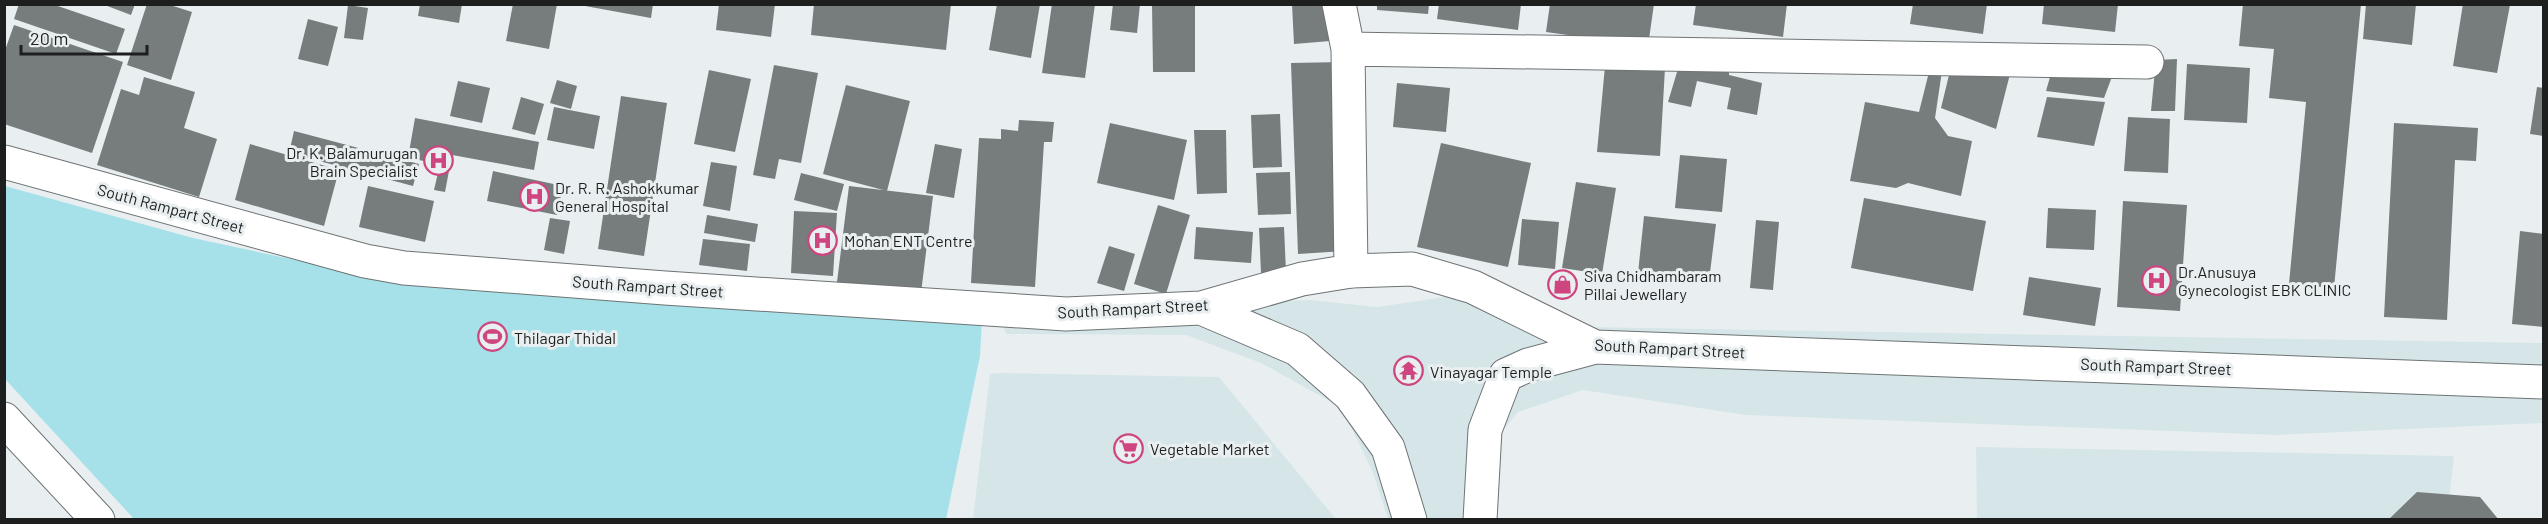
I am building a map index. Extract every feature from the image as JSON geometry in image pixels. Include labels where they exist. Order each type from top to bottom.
[{"type":"street","points":[[1339,4],[1348,49],[1352,271]]},
{"type":"street","points":[[1348,49],[2147,63]]},
{"type":"street","name":"South Rampart Street","points":[[4,162],[365,261],[404,268],[665,288],[1066,314],[1201,308],[1302,279],[1352,271],[1412,269],[1473,287],[1595,347],[2544,381]]},
{"type":"street","points":[[1201,308],[1297,349],[1350,395],[1388,448],[1410,519]]},
{"type":"street","points":[[1480,519],[1485,430],[1506,375],[1528,365],[1595,347]]},
{"type":"street","points":[[4,419],[98,519]]},
{"type":"shaded area","name":"Thilagar Thidal","points":[[5,186],[193,238],[388,280],[982,318],[980,356],[946,519],[134,519],[5,379]]},
{"type":"shaded area","points":[[1465,294],[1588,327],[2543,343],[2543,423],[2276,435],[1745,415],[1583,390],[1518,412],[1483,454],[1477,519],[1388,519],[1373,473],[1342,408],[1261,363],[1186,335],[1006,334],[998,309],[1311,300],[1377,307]]},
{"type":"shaded area","name":"Vegetable Market","points":[[990,374],[1219,377],[1336,519],[973,519]]},
{"type":"shaded area","points":[[1976,447],[2454,456],[2447,519],[1977,520]]},
{"type":"building","points":[[19,4],[52,4],[125,29],[116,54],[14,19]]},
{"type":"building","points":[[102,4],[135,4],[131,15]]},
{"type":"building","points":[[147,4],[167,4],[192,12],[171,80],[127,65]]},
{"type":"building","points":[[420,4],[462,4],[459,23],[418,16]]},
{"type":"building","points":[[513,4],[557,4],[549,49],[506,41]]},
{"type":"building","points":[[574,4],[653,4],[651,18]]},
{"type":"building","points":[[719,4],[775,4],[771,37],[716,30]]},
{"type":"building","points":[[814,4],[951,4],[946,50],[811,35]]},
{"type":"building","points":[[997,4],[1040,4],[1031,58],[989,50]]},
{"type":"building","points":[[1052,4],[1095,4],[1085,78],[1042,73]]},
{"type":"building","points":[[1113,4],[1140,4],[1137,33],[1110,30]]},
{"type":"building","points":[[1152,4],[1195,4],[1195,72],[1153,72]]},
{"type":"building","points":[[1292,4],[1322,4],[1330,41],[1294,44]]},
{"type":"building","points":[[1377,4],[1429,4],[1428,14],[1377,10]]},
{"type":"building","points":[[1439,4],[1521,4],[1518,30],[1437,19]]},
{"type":"building","points":[[1550,4],[1654,4],[1648,46],[1546,32]]},
{"type":"building","points":[[1696,4],[1787,4],[1783,37],[1693,25]]},
{"type":"building","points":[[1913,4],[1987,4],[1983,34],[1910,24]]},
{"type":"building","points":[[2044,4],[2118,4],[2115,32],[2042,24]]},
{"type":"building","points":[[2243,4],[2361,4],[2334,288],[2289,284],[2306,102],[2269,98],[2274,49],[2239,46]]},
{"type":"building","points":[[2366,4],[2416,4],[2412,45],[2363,39]]},
{"type":"building","points":[[2463,4],[2510,5],[2497,73],[2453,66]]},
{"type":"building","points":[[348,5],[368,8],[363,40],[344,38]]},
{"type":"building","points":[[308,19],[338,27],[328,66],[298,59]]},
{"type":"building","points":[[14,25],[123,62],[92,153],[4,124],[4,53]]},
{"type":"building","points":[[2177,59],[2175,111],[2151,111],[2156,60]]},
{"type":"building","points":[[1343,62],[1345,251],[1298,254],[1291,63]]},
{"type":"building","points":[[1680,62],[1729,64],[1729,75],[1762,83],[1757,115],[1727,109],[1731,88],[1697,81],[1691,107],[1668,102]]},
{"type":"building","points":[[2187,64],[2250,68],[2247,123],[2184,120]]},
{"type":"building","points":[[774,65],[818,73],[801,163],[779,159],[775,179],[753,175]]},
{"type":"building","points":[[1605,66],[1665,68],[1660,156],[1597,152]]},
{"type":"building","points":[[1930,68],[1942,71],[1935,118],[1948,136],[1972,141],[1961,196],[1908,183],[1896,188],[1850,181],[1865,102],[1919,112]]},
{"type":"building","points":[[709,70],[751,79],[735,152],[694,144]]},
{"type":"building","points":[[2052,70],[2113,74],[2104,98],[2046,91]]},
{"type":"building","points":[[2010,74],[1996,129],[1941,108],[1949,75]]},
{"type":"building","points":[[144,77],[195,92],[184,128],[217,139],[199,197],[97,165],[121,89],[139,95]]},
{"type":"building","points":[[557,80],[577,86],[571,109],[550,103]]},
{"type":"building","points":[[458,81],[490,88],[482,123],[450,116]]},
{"type":"building","points":[[1397,83],[1450,88],[1446,132],[1393,127]]},
{"type":"building","points":[[846,85],[910,101],[887,191],[823,174]]},
{"type":"building","points":[[2537,87],[2544,88],[2544,136],[2530,134]]},
{"type":"building","points":[[621,96],[667,103],[644,256],[598,249]]},
{"type":"building","points":[[521,97],[544,104],[535,135],[512,129]]},
{"type":"building","points":[[2047,97],[2105,102],[2094,146],[2037,137]]},
{"type":"building","points":[[554,107],[600,116],[594,149],[547,140]]},
{"type":"building","points":[[1280,114],[1282,167],[1253,168],[1251,115]]},
{"type":"building","points":[[2128,117],[2170,119],[2168,173],[2124,171]]},
{"type":"building","points":[[415,118],[539,142],[534,170],[452,155],[445,192],[434,190],[440,164],[408,158]]},
{"type":"building","points":[[1019,120],[1054,122],[1052,142],[1044,142],[1035,287],[971,283],[979,138],[1001,139],[1001,129],[1018,131]]},
{"type":"building","points":[[1110,123],[1187,140],[1174,200],[1097,183]]},
{"type":"building","points":[[2394,123],[2478,128],[2476,161],[2455,160],[2447,320],[2384,317]]},
{"type":"building","points":[[1194,130],[1226,130],[1227,193],[1197,194]]},
{"type":"building","points":[[294,131],[419,164],[413,186],[289,153]]},
{"type":"building","points":[[1441,143],[1531,163],[1508,267],[1417,247]]},
{"type":"building","points":[[250,144],[339,170],[324,226],[235,200]]},
{"type":"building","points":[[935,144],[962,149],[954,198],[926,193]]},
{"type":"building","points":[[1680,155],[1727,159],[1722,212],[1675,208]]},
{"type":"building","points":[[711,162],[737,166],[730,211],[703,206]]},
{"type":"building","points":[[493,171],[563,186],[557,215],[487,201]]},
{"type":"building","points":[[1290,172],[1291,214],[1258,215],[1256,173]]},
{"type":"building","points":[[801,173],[844,184],[837,211],[794,200]]},
{"type":"building","points":[[1576,182],[1616,188],[1602,274],[1562,268]]},
{"type":"building","points":[[368,186],[434,201],[425,242],[359,227]]},
{"type":"building","points":[[849,186],[933,196],[921,293],[837,282]]},
{"type":"building","points":[[1864,198],[1986,221],[1973,291],[1851,268]]},
{"type":"building","points":[[2123,201],[2187,205],[2180,311],[2117,307]]},
{"type":"building","points":[[1158,205],[1190,215],[1166,294],[1134,284]]},
{"type":"building","points":[[2048,208],[2096,210],[2094,250],[2046,248]]},
{"type":"building","points":[[794,211],[837,213],[833,276],[791,273]]},
{"type":"building","points":[[707,215],[758,224],[755,242],[704,233]]},
{"type":"building","points":[[1644,216],[1716,224],[1709,281],[1638,273]]},
{"type":"building","points":[[550,218],[570,221],[564,254],[544,250]]},
{"type":"building","points":[[1522,219],[1559,222],[1555,269],[1518,265]]},
{"type":"building","points":[[1756,220],[1779,222],[1773,290],[1750,288]]},
{"type":"building","points":[[1196,227],[1253,232],[1251,263],[1194,259]]},
{"type":"building","points":[[1284,227],[1286,272],[1261,273],[1259,228]]},
{"type":"building","points":[[2520,231],[2544,234],[2544,327],[2512,324]]},
{"type":"building","points":[[703,239],[750,244],[747,271],[699,265]]},
{"type":"building","points":[[1109,246],[1135,254],[1124,291],[1097,283]]},
{"type":"building","points":[[2029,277],[2101,288],[2095,326],[2023,315]]},
{"type":"building","points":[[2417,492],[2480,497],[2499,520],[2388,520]]},
{"type":"place","name":"Dr. K. Balamurugan Brain Specialist","points":[[439,161]]},
{"type":"place","name":"Dr. R. R. Ashokkumar General Hospital","points":[[534,196]]},
{"type":"place","name":"Mohan ENT Centre","points":[[823,240]]},
{"type":"place","name":"Dr.Anusuya Gynecologist EBK CLINIC","points":[[2157,280]]},
{"type":"place","name":"Siva Chidhambaram Pillai Jewellary","points":[[1563,284]]},
{"type":"place","name":"Thilagar Thidal","points":[[493,337]]},
{"type":"place","name":"Vinayagar Temple","points":[[1409,371]]},
{"type":"place","name":"Vegetable Market","points":[[1129,448]]}]
